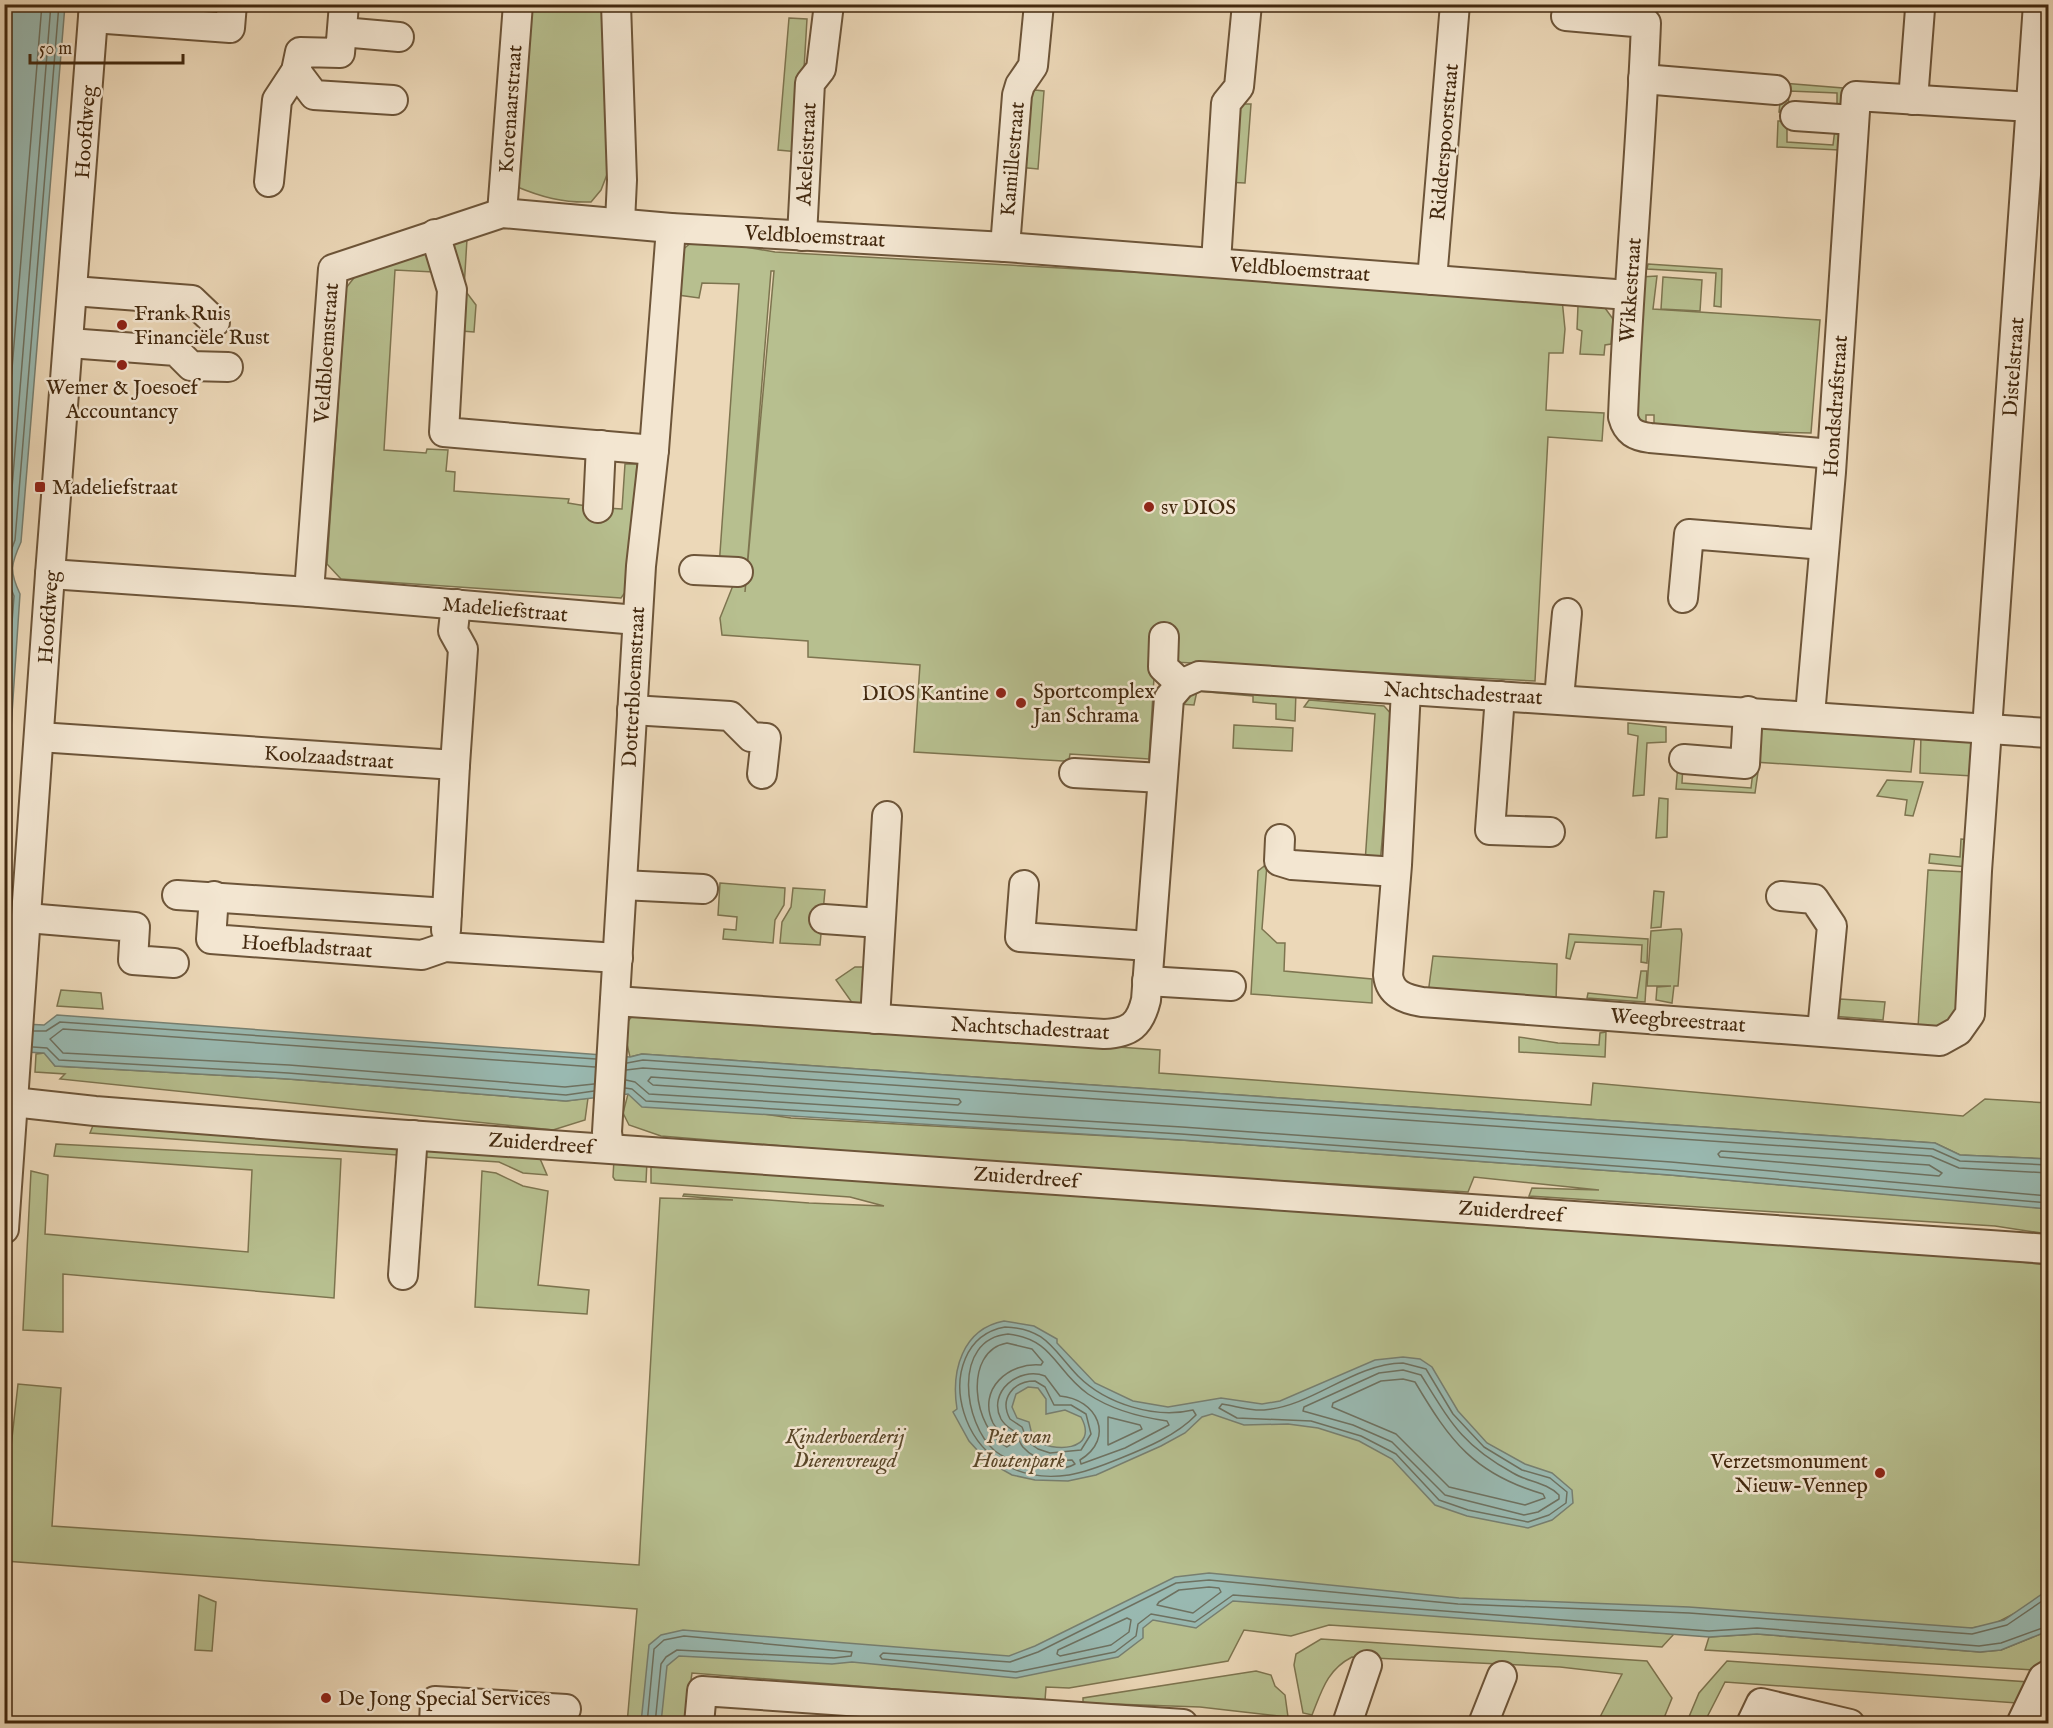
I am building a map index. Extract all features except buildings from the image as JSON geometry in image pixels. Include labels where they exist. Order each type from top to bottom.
[{"type":"street","points":[[94,11],[230,28],[232,4]]},
{"type":"street","name":"Korenaarstraat","points":[[502,213],[518,4]]},
{"type":"street","points":[[616,4],[622,187],[620,222]]},
{"type":"street","name":"Akeleistraat","points":[[802,236],[810,83],[821,69],[830,4]]},
{"type":"street","name":"Kamillestraat","points":[[1005,247],[1017,95],[1033,66],[1039,4]]},
{"type":"street","points":[[1216,263],[1226,103],[1239,87],[1247,4]]},
{"type":"street","name":"Ridderspoorstraat","points":[[1432,280],[1455,4]]},
{"type":"street","name":"Distelstraat","points":[[1988,729],[2038,4]]},
{"type":"street","points":[[1913,100],[1920,9]]},
{"type":"street","name":"Hoofdweg","points":[[4,1229],[9,1102],[16,1069],[21,1014],[50,574],[74,291],[94,11]]},
{"type":"street","name":"Wikkestraat","points":[[1566,16],[1646,23],[1638,185],[1628,295],[1623,417],[1629,431],[1650,438],[1832,454]]},
{"type":"street","points":[[269,182],[277,100],[296,71],[300,52],[340,53],[343,18],[399,37]]},
{"type":"street","points":[[296,71],[314,95],[393,100]]},
{"type":"street","points":[[1642,80],[1776,90]]},
{"type":"street","points":[[1795,116],[1913,100],[2031,107]]},
{"type":"street","name":"Hondsdrafstraat","points":[[1810,715],[1832,454],[1855,108]]},
{"type":"street","name":"Veldbloemstraat","points":[[309,592],[333,269],[502,213],[670,228],[1005,247],[1628,295]]},
{"type":"street","name":"Dotterbloemstraat","points":[[609,1148],[609,1107],[637,620],[654,450],[670,228]]},
{"type":"street","points":[[435,234],[452,290],[444,432],[654,450]]},
{"type":"street","points":[[74,291],[192,300],[215,322]]},
{"type":"street","points":[[69,343],[176,351],[191,366],[228,368]]},
{"type":"street","points":[[598,508],[601,445]]},
{"type":"street","points":[[1683,598],[1689,534],[1824,545]]},
{"type":"street","points":[[694,570],[738,572]]},
{"type":"street","name":"Madeliefstraat","points":[[50,574],[309,592],[637,620]]},
{"type":"street","points":[[445,947],[463,649],[453,631],[456,604]]},
{"type":"street","points":[[1560,698],[1567,613]]},
{"type":"street","points":[[1164,637],[1163,667],[1181,684]]},
{"type":"street","name":"Nachtschadestraat","points":[[615,1001],[1096,1034],[1120,1033],[1132,1028],[1140,1019],[1146,1000],[1170,698],[1181,684],[1199,676],[1560,698],[2049,733]]},
{"type":"street","name":"Weegbreestraat","points":[[1406,690],[1388,975],[1392,987],[1401,997],[1422,1002],[1940,1041],[1958,1031],[1970,1014],[1988,729]]},
{"type":"street","points":[[1500,696],[1490,830],[1550,832]]},
{"type":"street","points":[[632,710],[730,716],[751,737],[766,738],[762,774]]},
{"type":"street","points":[[1684,759],[1745,764],[1748,711]]},
{"type":"street","name":"Koolzaadstraat","points":[[39,737],[455,765]]},
{"type":"street","points":[[1074,772],[1162,778]]},
{"type":"street","points":[[875,1019],[886,816]]},
{"type":"street","points":[[1280,839],[1278,861],[1292,865],[1396,872]]},
{"type":"street","points":[[622,885],[703,889]]},
{"type":"street","points":[[1024,885],[1020,937],[1149,946]]},
{"type":"street","name":"Hoefbladstraat","points":[[177,895],[447,913]]},
{"type":"street","name":"Hoefbladstraat","points":[[214,896],[211,939],[422,955],[445,947],[618,958]]},
{"type":"street","points":[[1781,896],[1814,899],[1832,926],[1822,1031]]},
{"type":"street","points":[[27,918],[135,927],[133,960],[174,963]]},
{"type":"street","points":[[824,919],[880,923]]},
{"type":"street","points":[[1147,981],[1232,986]]},
{"type":"street","name":"Zuiderdreef","points":[[9,1102],[95,1112],[413,1135],[2049,1249]]},
{"type":"street","points":[[403,1275],[413,1135]]},
{"type":"street","points":[[1347,1724],[1367,1665]]},
{"type":"street","points":[[2021,1724],[2043,1678],[2049,1675]]},
{"type":"street","points":[[1483,1724],[1502,1676]]},
{"type":"street","points":[[699,1724],[702,1691],[1183,1724]]},
{"type":"street","points":[[434,1724],[435,1701],[474,1713],[566,1709]]},
{"type":"street","points":[[1751,1724],[1761,1703],[1850,1724]]},
{"type":"green space","points":[[527,5],[610,5],[613,159],[601,190],[591,202],[552,198],[515,186]]},
{"type":"green space","points":[[789,18],[807,19],[799,152],[778,150]]},
{"type":"green space","points":[[1782,83],[1843,88],[1841,109],[1837,108],[1837,93],[1789,91],[1788,113],[1779,112]]},
{"type":"green space","points":[[1035,90],[1044,91],[1038,169],[1017,167],[1022,104]]},
{"type":"green space","points":[[1242,104],[1251,104],[1245,183],[1224,182],[1229,117]]},
{"type":"green space","points":[[1778,121],[1787,121],[1787,142],[1833,145],[1835,129],[1839,130],[1839,150],[1777,147]]},
{"type":"green space","points":[[467,239],[464,289],[476,305],[474,332],[461,331],[448,245]]},
{"type":"green space","name":"sv DIOS","points":[[704,240],[775,252],[1332,283],[1562,299],[1565,329],[1563,353],[1549,353],[1546,410],[1604,413],[1602,441],[1548,437],[1535,681],[1155,661],[1149,759],[1070,754],[1069,760],[1063,761],[914,752],[920,665],[808,657],[808,641],[722,635],[720,618],[734,583],[719,567],[739,284],[702,283],[699,298],[678,295],[680,252],[693,241]],"holes":[[[771,271],[774,271],[745,592]]]},
{"type":"green space","points":[[427,252],[433,272],[395,270],[384,450],[426,453],[427,449],[448,450],[446,471],[455,472],[454,491],[569,499],[568,503],[622,509],[625,464],[637,464],[629,587],[621,598],[341,579],[327,564],[346,288],[357,274]]},
{"type":"green space","points":[[1648,264],[1722,269],[1721,307],[1714,306],[1716,273],[1647,269]]},
{"type":"green space","points":[[1657,276],[1653,309],[1820,320],[1811,433],[1654,429],[1654,415],[1646,415],[1646,429],[1636,425],[1640,277]]},
{"type":"green space","points":[[1663,277],[1702,280],[1700,311],[1661,309]]},
{"type":"green space","points":[[1578,306],[1605,308],[1613,319],[1611,344],[1605,345],[1604,355],[1580,354],[1582,331],[1577,329]]},
{"type":"green space","points":[[1186,686],[1296,691],[1295,721],[1276,719],[1276,704],[1253,702],[1253,696],[1197,691],[1194,705],[1178,704]]},
{"type":"green space","points":[[1309,700],[1384,706],[1393,716],[1380,864],[1365,863],[1375,714],[1304,707]]},
{"type":"green space","points":[[1628,723],[1666,727],[1666,742],[1647,743],[1644,795],[1633,796],[1638,736],[1628,734]]},
{"type":"green space","points":[[1759,723],[1915,734],[1911,772],[1754,762]]},
{"type":"green space","points":[[1234,725],[1293,728],[1292,751],[1233,748]]},
{"type":"green space","points":[[1921,735],[1977,738],[1973,776],[1920,773]]},
{"type":"green space","points":[[1678,764],[1683,764],[1682,783],[1751,788],[1753,771],[1758,772],[1755,793],[1676,789]]},
{"type":"green space","points":[[1887,780],[1923,782],[1913,816],[1905,815],[1907,800],[1877,796]]},
{"type":"green space","points":[[1659,798],[1668,799],[1667,837],[1656,838]]},
{"type":"green space","points":[[1961,839],[1970,840],[1968,867],[1929,863],[1930,854],[1960,857]]},
{"type":"green space","points":[[1267,864],[1262,929],[1277,943],[1285,943],[1284,971],[1372,979],[1372,1003],[1251,994],[1258,871]]},
{"type":"green space","points":[[1928,870],[1967,872],[1960,1002],[1951,1024],[1937,1029],[1918,1027]]},
{"type":"green space","points":[[720,883],[785,888],[784,905],[775,920],[773,943],[723,939],[724,929],[736,930],[737,917],[718,915]]},
{"type":"green space","points":[[793,888],[825,890],[820,945],[780,943],[782,922],[791,907]]},
{"type":"green space","points":[[1654,891],[1664,892],[1661,927],[1651,928]]},
{"type":"green space","points":[[1681,929],[1678,986],[1674,986],[1672,1003],[1656,1000],[1657,987],[1671,986],[1647,986],[1651,931]]},
{"type":"green space","points":[[1569,934],[1648,939],[1647,963],[1641,962],[1642,945],[1575,942],[1570,959],[1566,958]]},
{"type":"green space","points":[[1433,956],[1557,964],[1556,1002],[1428,994]]},
{"type":"green space","points":[[855,967],[865,967],[862,1003],[853,1004],[836,980]]},
{"type":"green space","points":[[1641,971],[1647,971],[1645,1002],[1587,998],[1588,993],[1637,998]]},
{"type":"green space","points":[[61,990],[101,993],[103,1009],[57,1006]]},
{"type":"green space","points":[[1840,999],[1885,1002],[1883,1020],[1831,1016]]},
{"type":"green space","points":[[635,1013],[1160,1050],[1159,1073],[1591,1105],[1593,1083],[1963,1116],[1985,1099],[2048,1103],[2048,1159],[1960,1155],[1935,1143],[642,1054],[630,1057],[623,1027]]},
{"type":"green space","points":[[1606,1032],[1605,1057],[1519,1052],[1519,1037],[1558,1043],[1599,1045],[1600,1033]]},
{"type":"green space","points":[[45,1053],[55,1066],[288,1079],[566,1101],[588,1098],[585,1120],[553,1130],[60,1079],[65,1074],[35,1072],[36,1054]]},
{"type":"green space","points":[[628,1094],[791,1118],[1181,1140],[1670,1175],[2022,1206],[2048,1209],[2048,1234],[1995,1226],[1529,1196],[1532,1188],[1599,1190],[1474,1177],[1468,1192],[1011,1165],[661,1136],[629,1125],[623,1113]]},
{"type":"green space","points":[[94,1123],[398,1144],[397,1155],[90,1133]]},
{"type":"green space","points":[[56,1144],[341,1159],[334,1298],[63,1274],[63,1332],[23,1330],[31,1171],[48,1175],[45,1234],[248,1252],[252,1170],[54,1156]]},
{"type":"green space","points":[[424,1145],[538,1154],[547,1175],[523,1173],[499,1162],[423,1157]]},
{"type":"green space","points":[[614,1159],[647,1161],[646,1182],[615,1180],[613,1177]]},
{"type":"green space","name":"Piet van Houtenpark","points":[[651,1161],[1959,1255],[2048,1265],[2048,1596],[1994,1624],[1972,1628],[1542,1624],[1674,1634],[1662,1647],[1329,1625],[1291,1636],[1244,1630],[1228,1661],[1069,1688],[1046,1687],[1045,1701],[692,1673],[685,1723],[627,1724],[637,1609],[5,1561],[5,1501],[18,1384],[61,1388],[52,1526],[639,1565],[660,1198],[733,1200],[683,1196],[684,1194],[884,1206],[850,1197],[651,1183]]},
{"type":"green space","points":[[482,1171],[496,1173],[523,1186],[548,1191],[538,1285],[589,1290],[587,1314],[475,1307]]},
{"type":"green space","points":[[199,1595],[216,1602],[212,1651],[195,1650]]},
{"type":"green space","points":[[2048,1631],[2048,1654],[2035,1670],[1705,1650],[1709,1637],[1757,1634],[1980,1652],[2001,1650]]},
{"type":"green space","points":[[1321,1639],[1647,1661],[1672,1698],[1662,1723],[1597,1723],[1622,1674],[1560,1667],[1352,1657],[1331,1674],[1322,1689],[1312,1715],[1303,1713],[1294,1665],[1296,1654]]},
{"type":"green space","points":[[1727,1661],[2029,1682],[2017,1703],[1725,1682],[1704,1723],[1686,1724],[1699,1693]]},
{"type":"green space","points":[[1256,1671],[1271,1675],[1275,1686],[1285,1695],[1288,1717],[1200,1707],[1083,1703],[1083,1698]]},
{"type":"water","points":[[5,4],[65,5],[21,542],[13,568],[14,579],[20,594],[5,818]]},
{"type":"water","points":[[57,1015],[630,1057],[642,1054],[1935,1143],[1960,1155],[2048,1159],[2048,1209],[1670,1175],[1181,1140],[642,1107],[628,1094],[566,1101],[288,1079],[55,1066],[44,1053],[5,1051],[4,1023],[44,1025]]},
{"type":"water","points":[[1004,1321],[1034,1326],[1057,1339],[1057,1343],[1095,1383],[1133,1401],[1168,1407],[1221,1398],[1262,1404],[1280,1401],[1375,1360],[1403,1357],[1420,1359],[1432,1367],[1458,1411],[1487,1443],[1525,1464],[1552,1473],[1572,1490],[1573,1503],[1552,1520],[1528,1528],[1467,1516],[1435,1505],[1392,1459],[1359,1441],[1318,1428],[1288,1424],[1244,1425],[1212,1414],[1202,1417],[1185,1433],[1161,1446],[1096,1475],[1068,1481],[1035,1480],[1012,1475],[987,1461],[969,1441],[953,1412],[957,1409],[956,1380],[962,1354],[978,1333]],"holes":[[[1028,1387],[1038,1388],[1046,1399],[1046,1414],[1065,1410],[1081,1417],[1085,1429],[1084,1437],[1079,1443],[1062,1447],[1041,1444],[1033,1439],[1029,1422],[1017,1418],[1012,1407],[1016,1394]]]},
{"type":"water","points":[[1209,1573],[1459,1598],[1689,1607],[1972,1628],[2004,1620],[2048,1590],[2048,1631],[2001,1650],[1980,1652],[1757,1634],[1709,1637],[1233,1601],[1196,1628],[1153,1620],[1143,1628],[1143,1638],[1118,1657],[1016,1678],[852,1662],[832,1664],[679,1656],[667,1666],[661,1723],[641,1723],[649,1645],[661,1635],[683,1630],[1009,1656],[1035,1646],[1175,1577]]},
{"type":"place","name":"Frank Ruis Financiële Rust","points":[[122,325]]},
{"type":"place","name":"Wemer & Joesoef Accountancy","points":[[122,365]]},
{"type":"place","name":"Madeliefstraat","points":[[40,487]]},
{"type":"place","name":"sv DIOS","points":[[1149,507]]},
{"type":"place","name":"DIOS Kantine","points":[[1001,693]]},
{"type":"place","name":"Sportcomplex Jan Schrama","points":[[1021,703]]},
{"type":"place","name":"Verzetsmonument Nieuw-Vennep","points":[[1880,1473]]},
{"type":"place","name":"De Jong Special Services","points":[[326,1698]]},
{"type":"park label","name":"Kinderboerderij Dierenvreugd","points":[[845,1448]]}]
